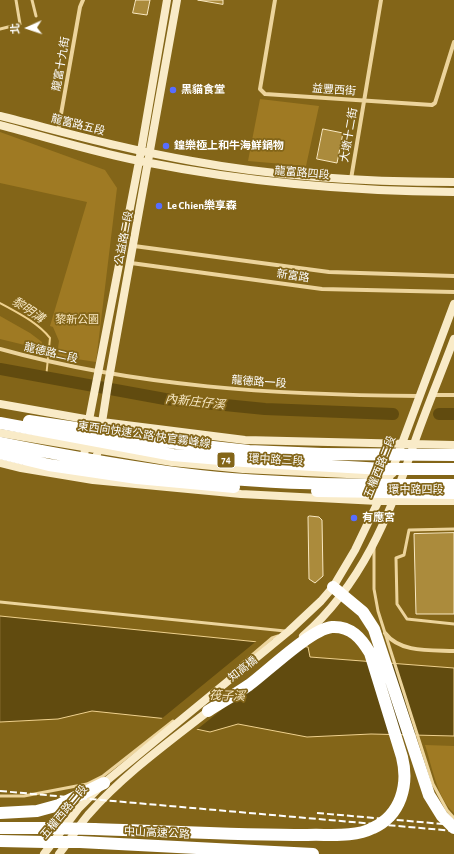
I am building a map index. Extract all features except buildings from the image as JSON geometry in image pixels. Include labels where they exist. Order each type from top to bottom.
[{"type":"highway","points":[[0,417],[155,441],[249,450],[322,454],[399,449],[411,455],[454,455]]},
{"type":"highway","name":"東西向快速公路 快官霧峰線","points":[[0,424],[174,455],[244,461],[383,469],[454,469]]},
{"type":"highway","name":"74","points":[[0,443],[168,472],[241,480],[381,485],[454,485]]},
{"type":"highway","points":[[0,453],[49,465],[137,478],[233,487],[317,490],[380,497],[454,493]]},
{"type":"highway","points":[[0,828],[94,829],[288,835],[351,834],[366,831],[386,820],[396,809],[402,797],[405,783],[405,770],[375,650],[374,629],[363,612],[333,587]]},
{"type":"highway","points":[[208,711],[248,686],[305,638],[325,628],[338,627],[345,629],[358,636],[375,650],[433,802],[442,816],[454,828]]},
{"type":"highway","points":[[0,813],[37,811],[59,805],[104,783]]},
{"type":"highway","name":"中山高速公路","points":[[0,841],[45,848],[80,842],[313,854]]},
{"type":"street","name":"龍富十九街","points":[[58,132],[83,0]]},
{"type":"street","name":"公益路二段","points":[[81,478],[90,416],[141,151],[167,0]]},
{"type":"street","name":"公益路二段","points":[[93,480],[108,384],[151,153],[177,0]]},
{"type":"street","name":"益豐西街","points":[[275,0],[260,89],[265,94],[272,96],[432,105],[435,103],[454,42]]},
{"type":"street","name":"大墩十二街","points":[[350,179],[381,0]]},
{"type":"street","name":"龍富路五段","points":[[0,116],[58,132],[151,153]]},
{"type":"street","name":"龍富路五段","points":[[0,125],[149,163]]},
{"type":"street","name":"龍富路四段","points":[[151,153],[192,161],[290,175],[350,179],[454,182]]},
{"type":"street","name":"龍富路四段","points":[[149,163],[196,172],[289,184],[409,192],[454,192]]},
{"type":"street","name":"新富路","points":[[134,246],[329,272],[454,276]]},
{"type":"street","name":"新富路","points":[[130,263],[322,289],[454,292]]},
{"type":"street","name":"五權西路二段","points":[[276,638],[289,631],[322,601],[333,587],[355,550],[388,478],[454,304]]},
{"type":"street","points":[[305,638],[343,595],[374,545],[401,481],[454,339]]},
{"type":"street","name":"龍德路二段","points":[[0,349],[51,363],[98,372]]},
{"type":"street","name":"龍德路一段","points":[[98,372],[221,388],[329,395],[419,396]]},
{"type":"street","points":[[433,395],[454,395]]},
{"type":"street","name":"環中路三段","points":[[0,404],[90,416],[245,440],[399,449]]},
{"type":"street","name":"環中路三段","points":[[0,433],[172,467],[242,474],[388,478],[401,481]]},
{"type":"street","name":"環中路三段","points":[[0,437],[85,450]]},
{"type":"street","points":[[388,478],[411,455],[454,445]]},
{"type":"street","points":[[411,455],[454,465]]},
{"type":"street","points":[[0,463],[93,480],[241,494],[380,497]]},
{"type":"street","name":"環中路四段","points":[[401,481],[454,480]]},
{"type":"street","name":"環中路四段","points":[[394,497],[454,501]]},
{"type":"street","points":[[385,633],[400,646],[454,652]]},
{"type":"street","name":"知高橋","points":[[138,757],[276,638]]},
{"type":"street","points":[[138,757],[208,711]]},
{"type":"street","name":"五權西路二段","points":[[45,848],[78,809],[104,783],[138,757]]},
{"type":"street","name":"五權西路二段","points":[[59,854],[88,815],[138,757]]},
{"type":"lane","points":[[0,29],[20,24],[16,0]]},
{"type":"lane","points":[[32,0],[36,16]]},
{"type":"lane","points":[[454,529],[408,530],[404,555],[396,558],[397,604],[407,619],[454,624]]},
{"type":"lane","points":[[374,545],[374,589],[378,611],[436,791],[447,810],[454,818]]},
{"type":"lane","points":[[0,602],[289,631]]},
{"type":"lane","points":[[0,796],[24,796],[87,784],[138,757]]},
{"type":"green space","points":[[260,99],[319,106],[306,166],[248,161]]},
{"type":"green space","name":"黎新公園","points":[[0,132],[105,170],[117,188],[96,362],[57,356],[59,341],[53,327],[50,326],[87,202],[0,183]]},
{"type":"green space","name":"黎新公園","points":[[0,316],[30,333],[42,342],[41,349],[0,339]]},
{"type":"green space","points":[[425,745],[454,746],[454,813],[448,807],[439,790]]},
{"type":"water","name":"筏子溪","points":[[0,616],[308,647],[310,657],[454,668],[454,736],[371,734],[307,737],[238,724],[210,732],[182,726],[168,719],[92,711],[58,719],[0,722]]},
{"type":"pier","points":[[259,639],[304,644],[195,731],[181,728],[168,721],[160,720]]},
{"type":"waterway","name":"黎明溝","points":[[0,303],[39,327],[50,338],[46,378]]},
{"type":"waterway","name":"內新庄仔溪","points":[[0,369],[165,399],[265,409],[393,414]]},
{"type":"waterway","name":"內新庄仔溪","points":[[439,414],[454,414]]},
{"type":"railway","points":[[0,791],[454,831]]},
{"type":"railway","points":[[317,813],[454,825]]},
{"type":"place","name":"黑貓食堂","points":[[173,90]]},
{"type":"place","name":"鍠樂極上和牛海鮮鍋物","points":[[166,146]]},
{"type":"place","name":"Le Chien樂享森","points":[[159,206]]},
{"type":"place","name":"有應宮","points":[[354,518]]}]
